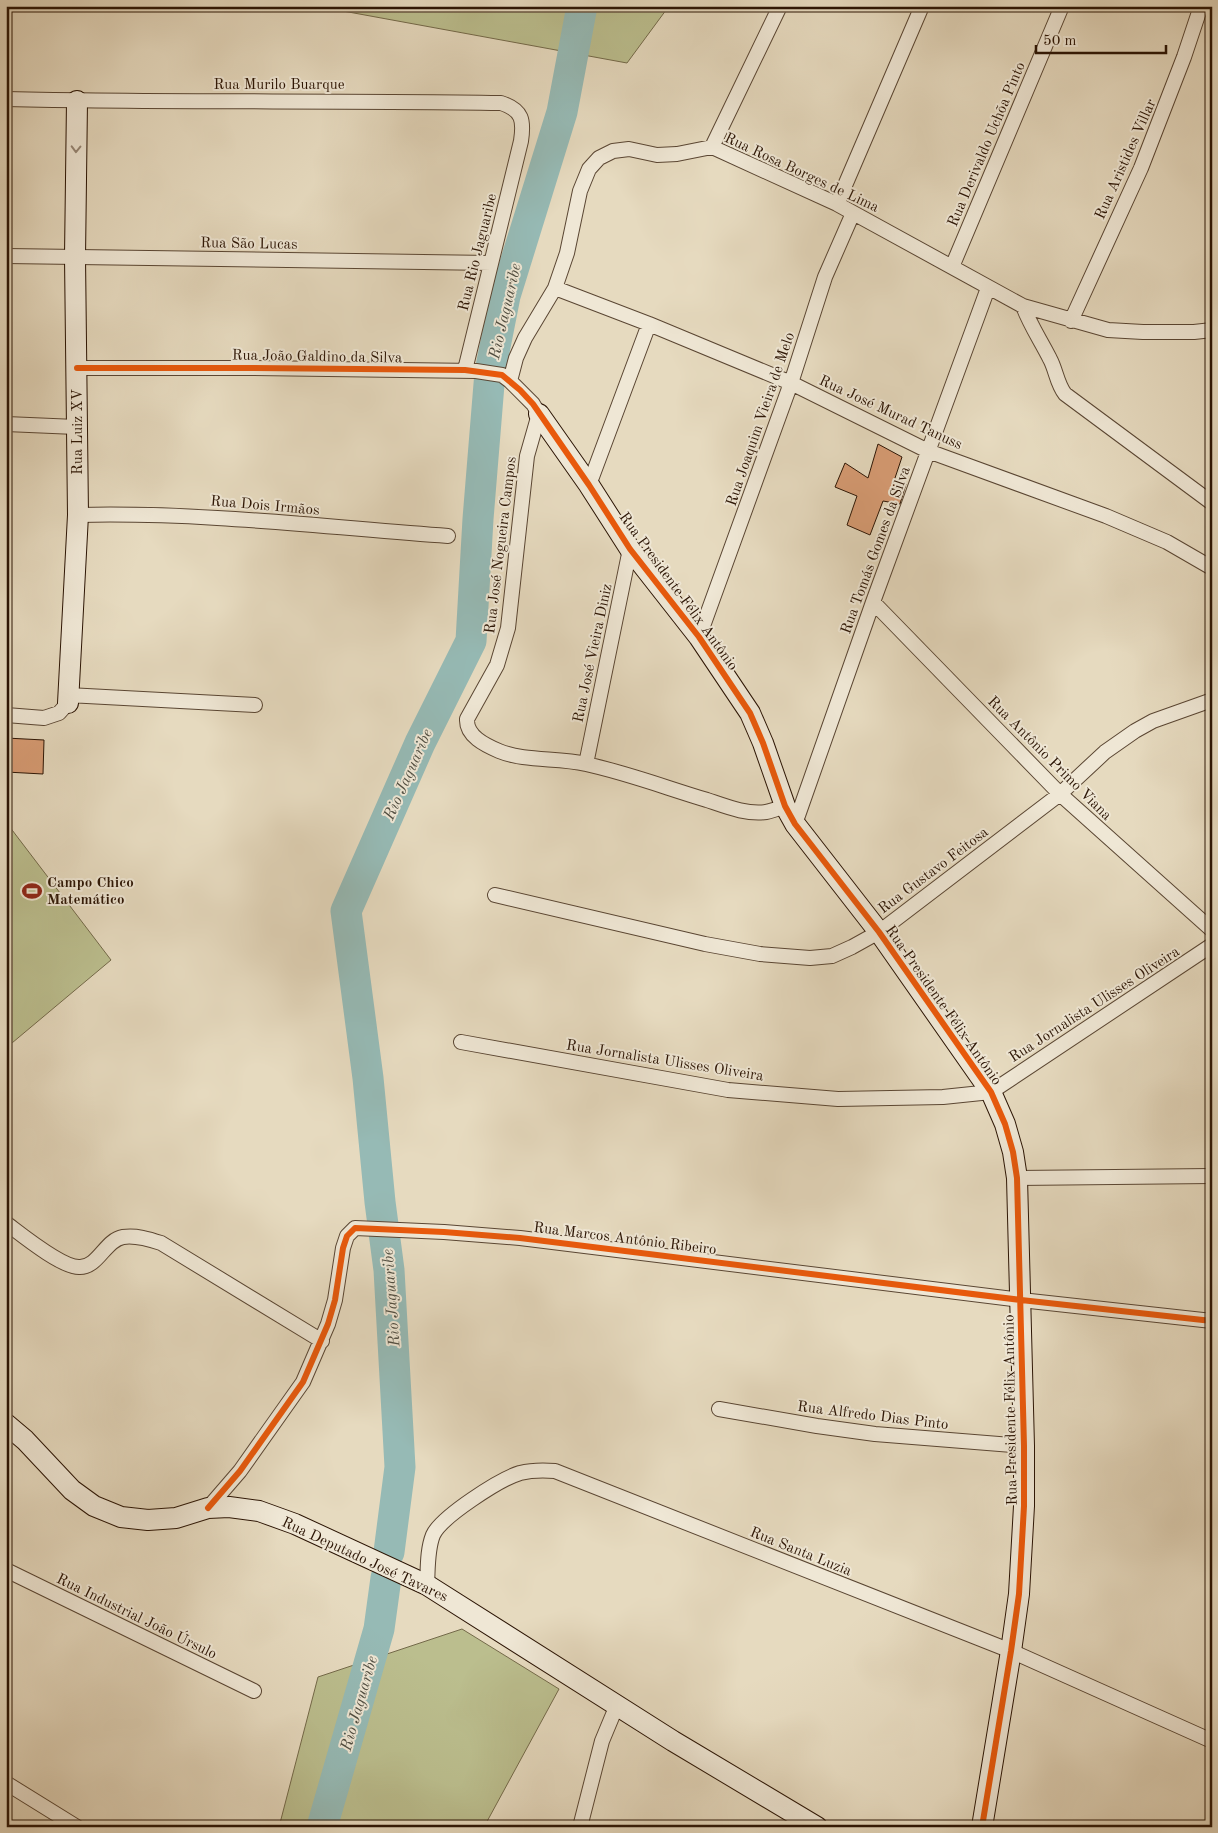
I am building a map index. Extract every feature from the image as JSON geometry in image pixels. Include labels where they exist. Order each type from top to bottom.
[{"type":"street","points":[[712,147],[780,6]]},
{"type":"street","points":[[837,204],[922,6]]},
{"type":"street","name":"Rua Derivaldo Uchõa Pinto","points":[[952,267],[1062,6]]},
{"type":"street","name":"Rua Aristides Villar","points":[[1070,321],[1141,168],[1184,58],[1201,6]]},
{"type":"street","name":"Rua Murilo Buarque","points":[[6,99],[501,103],[512,106],[522,119],[521,141]]},
{"type":"street","name":"Rua Luiz XV","points":[[68,699],[78,515],[75,257],[77,101]]},
{"type":"street","name":"Rua Rio Jaguaribe","points":[[470,370],[491,263],[521,141]]},
{"type":"street","name":"Rua Rosa Borges de Lima","points":[[506,378],[524,338],[555,288],[567,253],[580,191],[589,169],[599,158],[613,151],[629,149],[657,155],[677,154],[712,147],[837,204],[1023,306],[1070,321],[1108,330],[1194,332],[1212,330]]},
{"type":"street","name":"Rua Joaquim Vieira de Melo","points":[[699,637],[791,384],[825,277],[853,213]]},
{"type":"street","name":"Rua São Lucas","points":[[6,256],[491,263]]},
{"type":"street","name":"Rua José Murad Tanuss","points":[[555,288],[649,324],[791,384],[928,451],[1106,516],[1167,542],[1212,568]]},
{"type":"street","name":"Rua Tomás Gomes da Silva","points":[[795,824],[873,602],[988,288]]},
{"type":"street","points":[[1023,306],[1034,332],[1050,359],[1061,389],[1065,394],[1212,502]]},
{"type":"street","points":[[590,485],[649,324]]},
{"type":"street","name":"Rua João Galdino da Silva","points":[[77,368],[470,370],[506,378]]},
{"type":"street","points":[[506,378],[533,404],[539,414]]},
{"type":"street","name":"Rua Presidente Félix Antônio","points":[[539,414],[590,485],[630,549],[699,637],[750,713],[763,743],[784,806],[795,824],[879,932],[991,1092],[1013,1152],[1017,1178],[1021,1300],[1024,1506],[1019,1584],[1011,1651],[982,1827]]},
{"type":"street","name":"Rua José Nogueira Campos","points":[[539,414],[527,456],[508,628],[497,665],[467,719],[466,725],[469,731],[488,746],[502,752],[519,756],[586,764],[736,809],[767,812],[784,806]]},
{"type":"street","points":[[6,424],[76,426]]},
{"type":"street","name":"Rua Dois Irmãos","points":[[78,515],[131,514],[218,517],[448,536]]},
{"type":"street","name":"Rua José Vieira Diniz","points":[[586,764],[630,549]]},
{"type":"street","name":"Rua Antônio Primo Viana","points":[[873,602],[1060,794],[1212,930]]},
{"type":"street","points":[[6,715],[44,718],[59,713],[68,699],[255,705]]},
{"type":"street","name":"Rua Gustavo Feitosa","points":[[495,895],[705,944],[760,954],[810,958],[832,956],[852,948],[879,932],[1060,794],[1105,752],[1135,731],[1153,721],[1212,700]]},
{"type":"street","name":"Rua Jornalista Ulisses Oliveira","points":[[460,1042],[728,1090],[838,1099],[943,1097],[991,1092],[1212,946]]},
{"type":"street","points":[[1017,1178],[1212,1176]]},
{"type":"street","points":[[6,1223],[36,1246],[77,1267],[84,1267],[92,1262],[112,1242],[121,1237],[135,1236],[161,1243],[322,1341]]},
{"type":"street","name":"Rua Marcos Antônio Ribeiro","points":[[208,1508],[240,1471],[303,1382],[328,1324],[335,1300],[343,1248],[348,1236],[355,1228],[520,1238],[1021,1300],[1212,1321]]},
{"type":"street","name":"Rua Alfredo Dias Pinto","points":[[719,1409],[875,1434],[1024,1446]]},
{"type":"street","name":"Rua Deputado José Tavares","points":[[6,1424],[25,1440],[72,1490],[94,1506],[121,1517],[148,1520],[176,1518],[208,1508],[229,1507],[259,1511],[295,1524],[427,1585],[673,1741],[817,1827]]},
{"type":"street","name":"Rua Santa Luzia","points":[[427,1585],[431,1541],[434,1532],[440,1525],[492,1486],[520,1474],[540,1470],[555,1471],[1011,1651],[1212,1741]]},
{"type":"street","name":"Rua Industrial João Úrsulo","points":[[6,1570],[254,1691]]},
{"type":"street","points":[[580,1827],[602,1741],[617,1706]]},
{"type":"street","points":[[6,1783],[77,1827]]},
{"type":"green space","points":[[345,6],[669,6],[627,63],[343,11]]},
{"type":"green space","name":"Campo Chico Matemático","points":[[6,822],[111,960],[6,1048]]},
{"type":"green space","points":[[462,1629],[559,1689],[484,1827],[279,1827],[318,1677]]},
{"type":"building","points":[[878,444],[902,457],[894,481],[906,484],[900,504],[883,501],[870,535],[847,525],[857,496],[835,487],[845,463],[868,478]]},
{"type":"building","points":[[6,738],[44,740],[43,774],[6,772]]},
{"type":"waterway","name":"Rio Jaguaribe","points":[[389,1552],[400,1467],[389,1270],[380,1202],[368,1078],[346,911],[420,743],[471,641],[478,519],[490,372],[505,296],[562,112],[582,6]]},
{"type":"waterway","name":"Rio Jaguaribe","points":[[322,1827],[379,1629],[386,1578]]},
{"type":"cycle path","points":[[77,368],[465,370],[502,375],[533,404],[589,485],[630,549],[699,637],[750,713],[763,743],[785,806],[795,824],[879,932],[991,1092],[1005,1124],[1013,1152],[1017,1178],[1024,1506],[1019,1594],[982,1827]]},
{"type":"cycle path","points":[[208,1508],[240,1471],[303,1382],[328,1324],[335,1300],[343,1248],[347,1236],[355,1228],[520,1238],[1021,1300],[1212,1321]]},
{"type":"place","name":"Campo Chico Matemático","points":[[32,891]]}]
